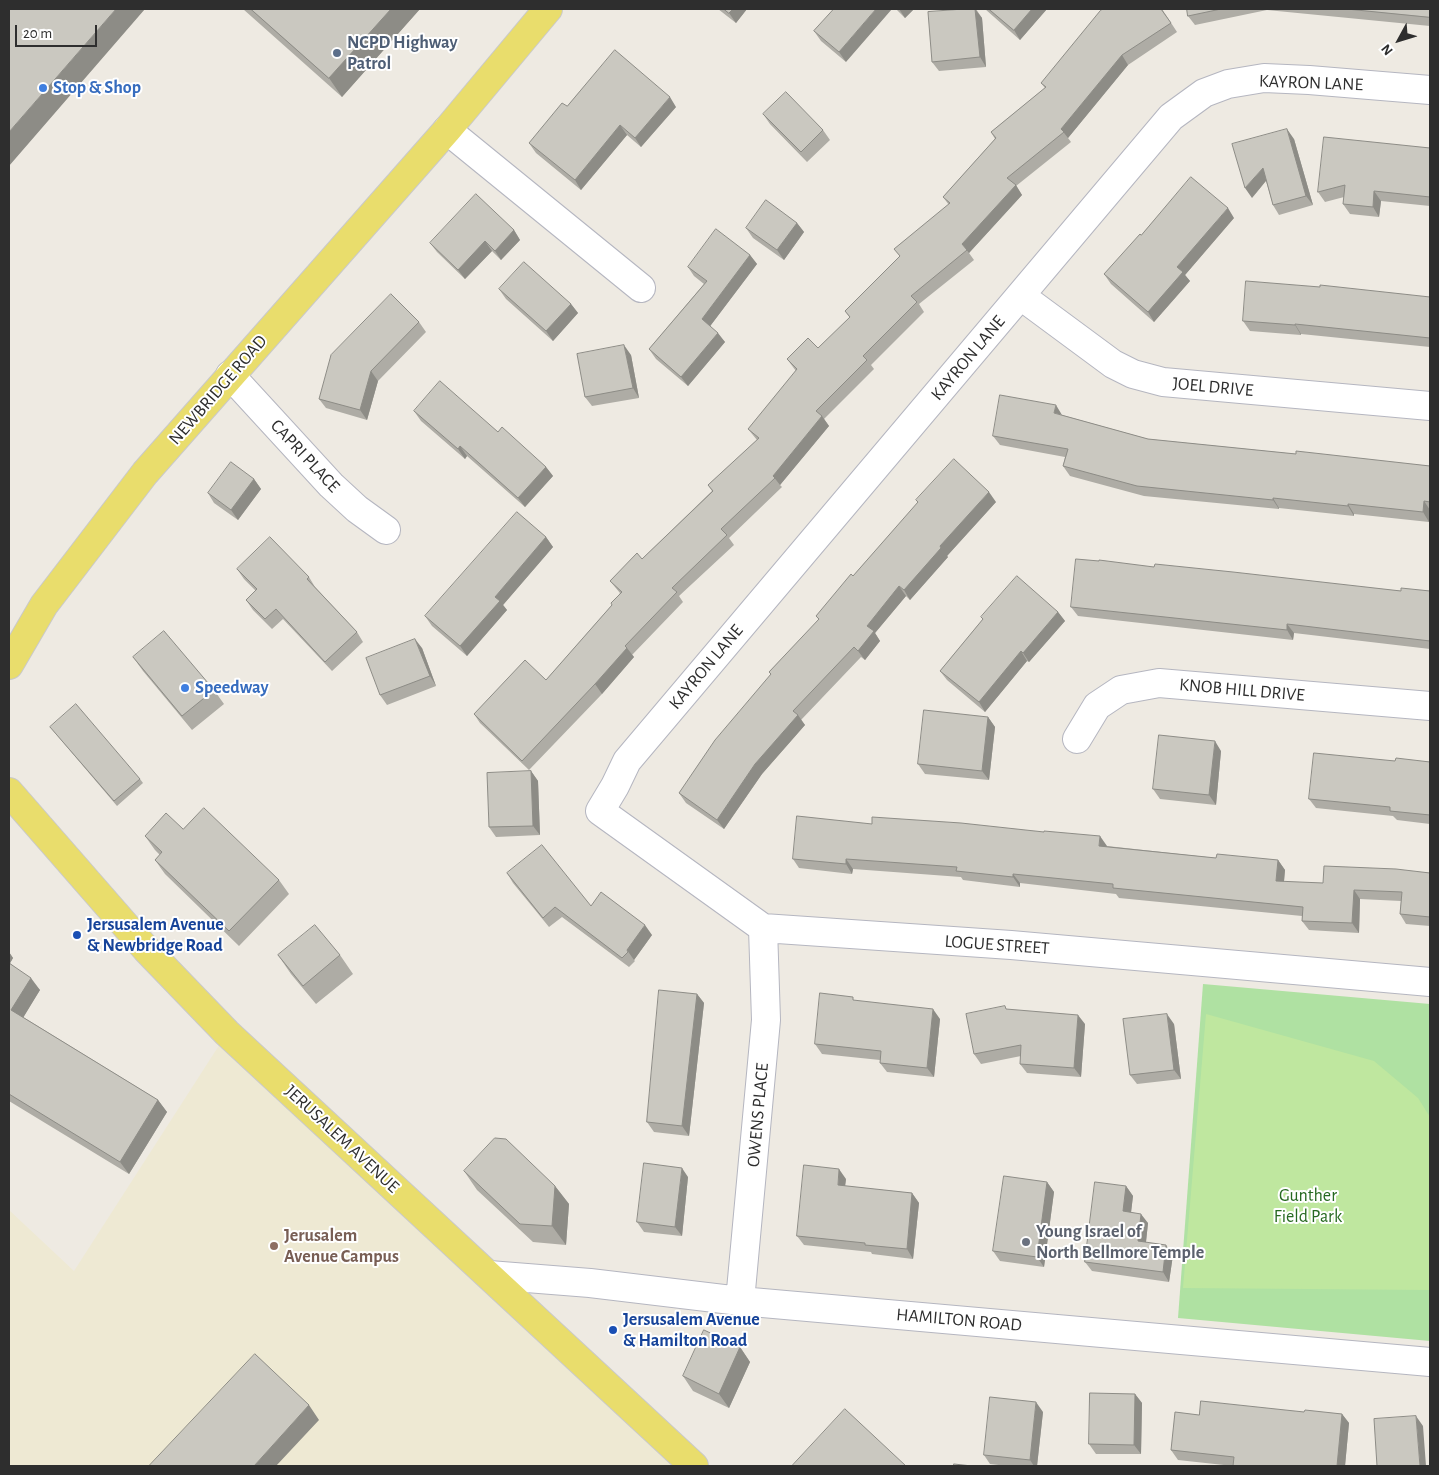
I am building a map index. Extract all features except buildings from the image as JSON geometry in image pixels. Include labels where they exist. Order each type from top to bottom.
[{"type":"main road","name":"NEWBRIDGE ROAD","points":[[9,665],[44,605],[145,473],[447,130],[548,9]]},
{"type":"main road","name":"JERUSALEM AVENUE","points":[[9,792],[146,949],[227,1032],[694,1466]]},
{"type":"street","name":"KAYRON LANE","points":[[763,928],[600,811],[627,761],[1171,116],[1204,93],[1228,84],[1264,78],[1430,90]]},
{"type":"street","points":[[447,130],[641,288]]},
{"type":"street","name":"JOEL DRIVE","points":[[1021,296],[1113,364],[1133,374],[1163,382],[1430,406]]},
{"type":"street","name":"CAPRI PLACE","points":[[230,375],[331,486],[357,509],[386,530]]},
{"type":"street","name":"KNOB HILL DRIVE","points":[[1077,739],[1097,706],[1121,690],[1160,683],[1430,706]]},
{"type":"street","name":"LOGUE STREET","points":[[763,928],[1012,945],[1430,982]]},
{"type":"street","name":"OWENS PLACE","points":[[740,1301],[766,1020],[763,928]]},
{"type":"street","name":"HAMILTON ROAD","points":[[489,1275],[590,1283],[740,1301],[1430,1362]]},
{"type":"shaded area","name":"Jerusalem Avenue Campus","points":[[227,1033],[694,1466],[9,1466],[9,1210],[74,1271]]},
{"type":"green space","name":"Gunther Field Park","points":[[1203,984],[1430,1004],[1430,1341],[1178,1318]]},
{"type":"green space","name":"Gunther Field Park","points":[[1206,1014],[1374,1061],[1418,1098],[1430,1117],[1430,1290],[1183,1288]]},
{"type":"place","name":"NCPD Highway Patrol","points":[[337,53]]},
{"type":"place","name":"Stop & Shop","points":[[43,88]]},
{"type":"place","name":"Speedway","points":[[185,688]]},
{"type":"place","name":"Jersusalem Avenue & Newbridge Road","points":[[77,935]]},
{"type":"place","name":"Young Israel of North Bellmore Temple","points":[[1026,1242]]},
{"type":"place","name":"Jerusalem Avenue Campus","points":[[274,1246]]},
{"type":"place","name":"Jersusalem Avenue & Hamilton Road","points":[[613,1330]]}]
